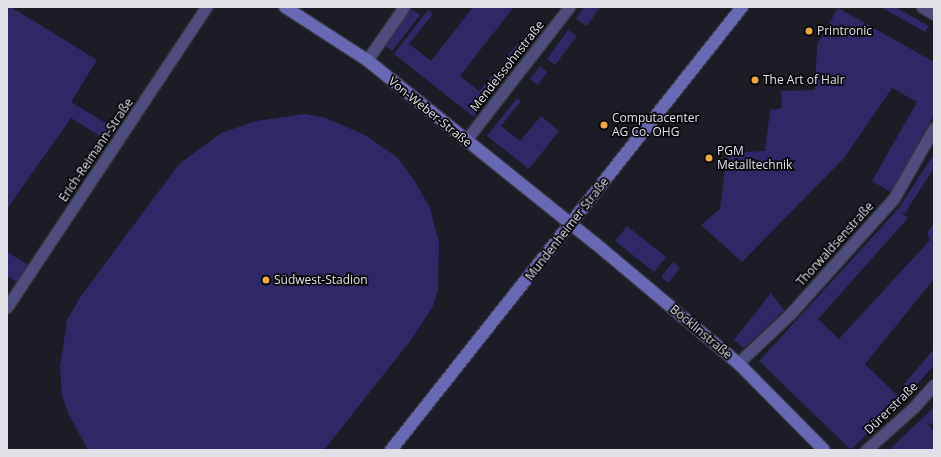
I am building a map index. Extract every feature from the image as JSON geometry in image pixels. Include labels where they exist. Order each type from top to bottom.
[{"type":"street","name":"Erich-Reimann-Straße","points":[[7,307],[206,7]]},
{"type":"street","name":"Von-Weber-Straße","points":[[285,7],[367,60],[570,224]]},
{"type":"street","points":[[367,60],[404,7]]},
{"type":"street","name":"Mendelssohnstraße","points":[[466,140],[569,7]]},
{"type":"street","name":"Mundenheimer Straße","points":[[391,450],[742,7]]},
{"type":"street","points":[[922,7],[934,14]]},
{"type":"street","name":"Thorwaldsenstraße","points":[[738,363],[790,314],[894,198],[934,128]]},
{"type":"street","name":"Böcklinstraße","points":[[570,224],[738,363],[824,450]]},
{"type":"street","name":"Dürerstraße","points":[[866,450],[913,408],[934,385]]},
{"type":"shaded area","points":[[7,7],[11,7],[97,60],[71,102],[114,128],[106,140],[71,118],[7,209]]},
{"type":"shaded area","points":[[473,7],[513,8],[460,76],[479,91],[494,73],[503,80],[474,117],[394,54],[428,10],[433,14],[409,44],[431,61]]},
{"type":"shaded area","points":[[584,7],[600,7],[587,26],[576,19]]},
{"type":"shaded area","points":[[881,7],[895,7],[929,26],[925,32]]},
{"type":"shaded area","points":[[838,8],[934,62],[934,115],[891,192],[872,181],[917,102],[892,88],[844,158],[742,262],[701,225],[720,209],[727,153],[765,151],[770,110],[782,108],[781,91],[815,90],[817,45]]},
{"type":"shaded area","points":[[412,9],[420,15],[392,51],[384,45]]},
{"type":"shaded area","points":[[530,29],[538,35],[514,65],[506,58]]},
{"type":"shaded area","points":[[568,30],[577,36],[555,65],[547,59]]},
{"type":"shaded area","points":[[540,66],[547,72],[538,85],[530,79]]},
{"type":"shaded area","points":[[517,98],[521,101],[501,126],[520,141],[541,116],[559,131],[529,169],[487,136]]},
{"type":"shaded area","name":"Südwest-Stadion","points":[[305,114],[326,118],[365,135],[397,157],[414,180],[430,208],[439,243],[438,289],[433,306],[411,340],[324,450],[88,450],[68,413],[62,395],[60,367],[67,320],[81,296],[179,164],[221,133],[256,121]]},
{"type":"shaded area","points":[[934,154],[934,168],[905,213],[901,212],[908,218],[818,319],[839,339],[930,240],[927,233],[934,223],[934,279],[865,364],[901,399],[851,450],[759,361],[898,209]]},
{"type":"shaded area","points":[[627,226],[666,257],[654,272],[615,241]]},
{"type":"shaded area","points":[[7,252],[29,265],[18,283],[7,276]]},
{"type":"shaded area","points":[[673,262],[680,268],[668,283],[661,277]]},
{"type":"shaded area","points":[[771,293],[784,310],[744,348],[734,340]]},
{"type":"shaded area","points":[[934,349],[934,365],[912,390],[904,384]]},
{"type":"shaded area","points":[[934,407],[934,421],[931,425],[926,421],[934,432],[934,450],[889,450]]},
{"type":"place","name":"Printronic","points":[[809,31]]},
{"type":"place","name":"The Art of Hair","points":[[755,80]]},
{"type":"place","name":"Computacenter AG Co. OHG","points":[[604,125]]},
{"type":"place","name":"PGM Metalltechnik","points":[[709,158]]},
{"type":"place","name":"Südwest-Stadion","points":[[266,280]]}]
